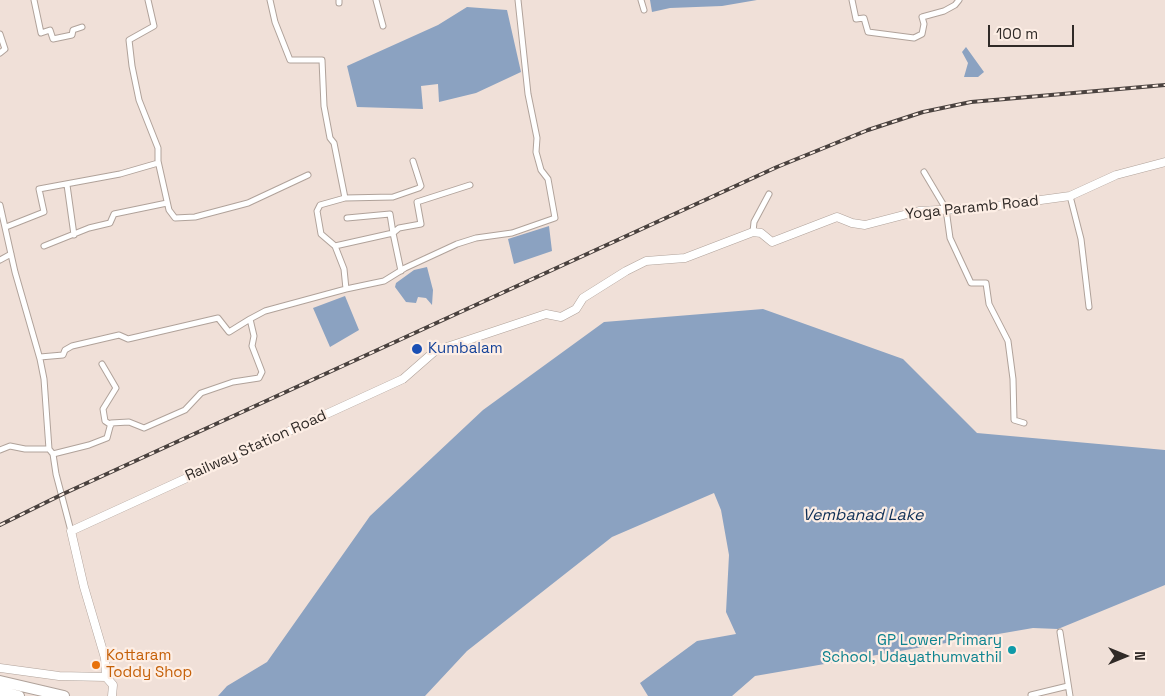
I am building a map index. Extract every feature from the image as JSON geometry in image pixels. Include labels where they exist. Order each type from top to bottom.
[{"type":"highway","points":[[0,681],[64,696]]},
{"type":"highway","points":[[0,691],[19,696]]},
{"type":"street","points":[[34,0],[41,32],[50,30],[53,40],[72,34],[73,30],[82,27]]},
{"type":"street","points":[[148,0],[154,26],[129,40],[139,100],[158,148],[158,163],[167,203],[169,210],[175,218],[195,217],[248,203],[308,175]]},
{"type":"street","points":[[270,0],[275,22],[290,60],[322,60],[325,114],[330,138],[334,143],[345,198]]},
{"type":"street","points":[[376,0],[383,26]]},
{"type":"street","points":[[40,358],[63,355],[65,350],[72,346],[119,335],[128,339],[218,318],[229,332],[265,311],[346,289],[384,281],[456,244],[476,238],[512,233],[555,218],[548,179],[537,161],[537,138],[528,94],[518,0]]},
{"type":"street","points":[[641,0],[644,10]]},
{"type":"street","points":[[852,0],[856,18],[864,18],[868,32],[914,38],[922,34],[924,24],[922,17],[944,11],[955,5],[959,0]]},
{"type":"street","points":[[0,34],[6,49],[0,53]]},
{"type":"street","points":[[346,289],[344,269],[334,246],[321,234],[317,212],[320,205],[345,198],[393,197],[419,188],[421,186],[413,161]]},
{"type":"street","name":"Yoga Paramb Road","points":[[753,232],[761,233],[772,242],[837,217],[852,223],[865,225],[919,211],[982,208],[1070,196],[1116,175],[1165,162]]},
{"type":"street","points":[[6,227],[44,212],[39,189],[120,174],[158,163]]},
{"type":"street","points":[[924,172],[946,209],[950,238],[971,283],[986,283],[989,304],[1008,341],[1013,379],[1014,420],[1024,423]]},
{"type":"street","points":[[67,185],[74,235]]},
{"type":"street","points":[[334,246],[393,233],[399,228],[421,224],[417,202],[470,185]]},
{"type":"street","points":[[753,232],[754,222],[770,194]]},
{"type":"street","points":[[1070,196],[1080,239],[1089,307]]},
{"type":"street","points":[[44,246],[89,228],[110,223],[114,214],[167,203]]},
{"type":"street","points":[[0,205],[11,254],[40,358],[44,379],[49,448],[53,454],[56,474],[84,587],[105,658],[106,677],[113,685],[112,696]]},
{"type":"street","points":[[347,218],[390,214],[401,271]]},
{"type":"street","name":"Railway Station Road","points":[[71,530],[403,379],[434,351],[546,314],[561,317],[576,310],[583,298],[626,271],[646,261],[685,258],[753,232]]},
{"type":"street","points":[[0,260],[11,254]]},
{"type":"street","points":[[53,454],[89,445],[107,438],[111,423],[128,422],[144,428],[185,410],[201,393],[233,382],[259,378],[262,372],[252,346],[254,336],[250,319]]},
{"type":"street","points":[[102,364],[116,388],[103,409],[105,421],[111,425]]},
{"type":"street","points":[[0,450],[10,446],[25,449],[49,448]]},
{"type":"street","points":[[1060,632],[1070,696]]},
{"type":"street","points":[[0,668],[59,676],[106,677]]},
{"type":"street","points":[[1031,695],[1068,686]]},
{"type":"water","points":[[650,0],[757,0],[722,6],[670,8],[652,12]]},
{"type":"water","points":[[467,7],[507,10],[521,72],[476,93],[439,102],[438,84],[421,86],[423,109],[357,107],[347,66],[438,25]]},
{"type":"water","points":[[966,47],[984,72],[978,77],[964,77],[968,63],[962,52]]},
{"type":"water","points":[[549,226],[552,251],[514,264],[508,239]]},
{"type":"water","points":[[427,267],[433,290],[432,305],[426,298],[418,297],[416,303],[406,302],[395,287],[396,283],[414,270]]},
{"type":"water","points":[[345,296],[359,330],[330,347],[313,308]]},
{"type":"water","name":"Vembanad Lake","points":[[763,309],[903,359],[977,433],[1165,450],[1165,585],[1058,629],[1033,628],[755,676],[732,696],[648,696],[640,683],[697,641],[736,634],[726,612],[729,555],[721,510],[714,493],[612,537],[467,651],[425,696],[218,696],[227,686],[267,662],[370,516],[483,410],[604,322]]},
{"type":"railway","points":[[0,525],[63,494],[777,167],[868,130],[923,112],[971,102],[1165,85]]},
{"type":"place","name":"Kumbalam","points":[[417,349]]},
{"type":"place","name":"GP Lower Primary School, Udayathumvathil","points":[[1012,650]]},
{"type":"place","name":"Kottaram Toddy Shop","points":[[96,665]]}]
